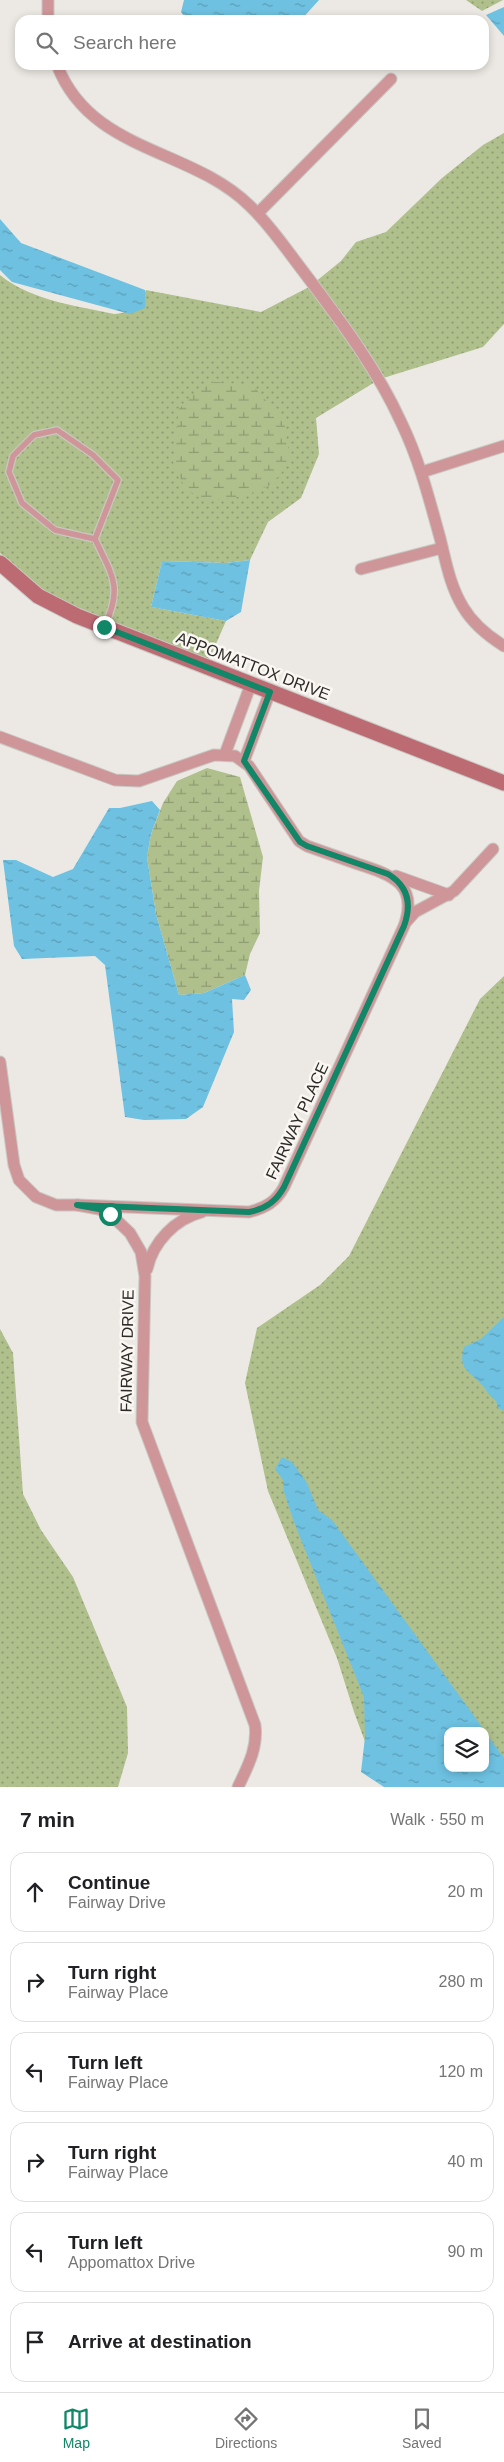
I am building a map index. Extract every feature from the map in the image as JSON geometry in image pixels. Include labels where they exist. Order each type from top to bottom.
[{"type":"street","points":[[48,0],[48,15]]},
{"type":"street","points":[[59,70],[69,90],[78,102],[104,126],[216,180],[238,195],[258,213],[369,362],[401,420],[422,472],[452,584],[463,608],[488,635],[504,646]]},
{"type":"street","points":[[258,213],[391,79]]},
{"type":"street","points":[[422,472],[504,446]]},
{"type":"street","points":[[361,568],[442,548]]},
{"type":"street","name":"APPOMATTOX DRIVE","points":[[0,563],[28,588],[53,605],[104,627],[504,783]]},
{"type":"street","points":[[225,754],[251,684]]},
{"type":"street","points":[[0,737],[6,743],[115,780],[139,781],[214,755],[225,754],[244,761],[270,692]]},
{"type":"street","name":"FAIRWAY PLACE","points":[[244,761],[300,842],[449,895]]},
{"type":"street","points":[[404,926],[415,912],[449,895],[461,885],[493,849]]},
{"type":"street","name":"FAIRWAY PLACE","points":[[77,1205],[249,1212],[260,1210],[280,1195],[404,926],[409,909],[407,896],[401,883],[388,874]]},
{"type":"street","name":"FAIRWAY DRIVE","points":[[0,1062],[14,1165],[19,1180],[27,1190],[45,1202],[56,1205],[77,1205],[99,1209],[110,1214],[121,1224],[138,1246],[144,1261],[142,1422],[255,1725],[256,1734],[253,1754],[238,1787]]},
{"type":"street","points":[[145,1276],[154,1250],[176,1225],[192,1215],[219,1210]]},
{"type":"lane","points":[[95,539],[55,530],[22,504],[10,472],[13,456],[34,435],[57,430],[93,455],[118,480],[95,539],[116,587],[114,606],[104,627]]},
{"type":"green space","points":[[466,0],[503,0],[482,11]]},
{"type":"green space","points":[[504,133],[504,324],[483,347],[380,379],[316,418],[319,454],[301,498],[268,522],[250,560],[226,563],[162,561],[151,607],[226,621],[209,660],[56,599],[32,582],[0,553],[0,275],[25,291],[39,296],[70,305],[114,314],[134,308],[146,290],[261,312],[309,287],[341,261],[356,242],[386,232],[442,178],[483,145]]},
{"type":"green space","points":[[214,382],[252,385],[284,420],[290,461],[273,484],[244,496],[206,502],[185,488],[173,462],[179,409],[193,394]]},
{"type":"green space","points":[[207,768],[240,777],[263,857],[259,891],[260,933],[250,954],[245,975],[204,993],[179,995],[156,914],[147,857],[151,834],[163,803],[177,781]]},
{"type":"green space","points":[[504,976],[504,1787],[376,1771],[354,1712],[337,1658],[268,1491],[245,1383],[257,1328],[320,1285],[349,1256],[480,999]]},
{"type":"green space","points":[[0,1329],[13,1353],[23,1494],[41,1530],[73,1577],[127,1707],[128,1753],[118,1787],[0,1787]]},
{"type":"water","points":[[184,0],[319,0],[306,15],[183,15],[181,12]]},
{"type":"water","points":[[504,7],[504,36],[489,18],[489,15],[486,15]]},
{"type":"water","points":[[0,219],[21,243],[145,290],[145,308],[130,314],[12,282],[0,270]]},
{"type":"water","points":[[250,560],[241,612],[226,621],[151,607],[162,561],[226,563]]},
{"type":"water","points":[[152,801],[160,810],[151,834],[147,857],[156,914],[179,995],[204,993],[245,975],[251,990],[244,1000],[232,999],[234,1032],[203,1107],[186,1119],[144,1120],[125,1117],[105,965],[95,956],[22,959],[14,946],[3,860],[16,860],[53,877],[73,869],[109,808],[120,808]]},
{"type":"water","points":[[504,1317],[504,1411],[498,1408],[496,1401],[465,1368],[462,1354],[464,1347],[481,1339]]},
{"type":"water","points":[[282,1457],[292,1462],[306,1481],[318,1510],[332,1520],[482,1727],[444,1727],[444,1772],[489,1772],[489,1737],[504,1758],[504,1787],[384,1787],[361,1772],[365,1737],[364,1697],[294,1522],[284,1492],[283,1480],[275,1469]]},
{"type":"route","points":[[104,627],[270,692],[244,761],[300,842],[396,878],[404,889],[409,909],[404,926],[280,1195],[260,1210],[249,1212],[77,1205],[99,1209],[110,1214]]}]
